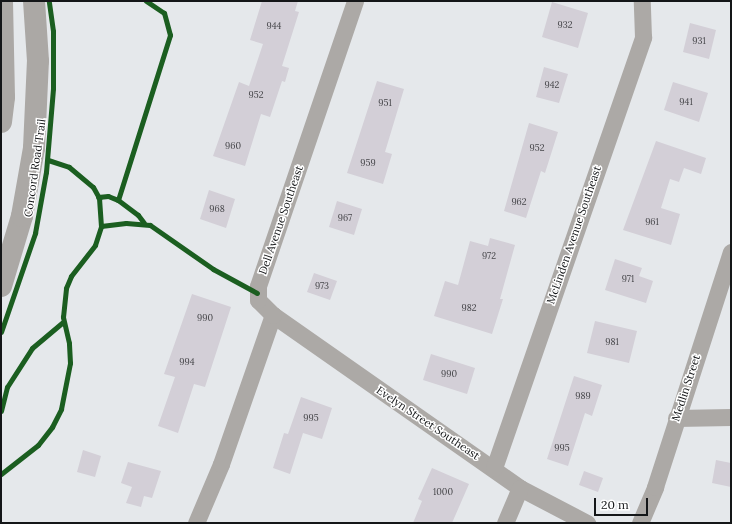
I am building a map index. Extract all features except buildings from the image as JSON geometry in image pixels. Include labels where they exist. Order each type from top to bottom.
[{"type":"main road","points":[[1,122],[4,97],[2,1]]},
{"type":"main road","points":[[1,286],[22,216],[34,148],[38,61],[34,1]]},
{"type":"street","name":"Dell Avenue Southeast","points":[[273,315],[258,300],[258,286],[355,1]]},
{"type":"street","name":"McLinden Avenue Southeast","points":[[494,468],[643,38],[642,1]]},
{"type":"street","name":"Medlin Street","points":[[640,523],[655,487],[676,418],[731,252]]},
{"type":"street","name":"Evelyn Street Southeast","points":[[273,315],[494,468],[520,488],[587,523]]},
{"type":"street","points":[[196,523],[221,464],[273,315]]},
{"type":"street","points":[[676,418],[731,417]]},
{"type":"street","points":[[505,523],[520,488]]},
{"type":"cycle path","name":"Concord Road Trail","points":[[1,332],[35,233],[46,172],[53,88],[53,31],[49,1]]},
{"type":"cycle path","points":[[118,200],[170,35],[164,13],[146,1]]},
{"type":"cycle path","name":"Concord Road Trail","points":[[48,160],[69,167],[93,187],[99,198],[101,226]]},
{"type":"cycle path","points":[[98,197],[108,196],[118,200],[138,215],[144,223]]},
{"type":"cycle path","points":[[1,474],[38,445],[52,427],[61,409],[70,363],[69,343],[63,317],[66,288],[71,276],[95,245],[101,226],[126,223],[150,225],[213,269],[257,293]]},
{"type":"cycle path","points":[[1,411],[7,387],[32,348],[63,322]]}]
